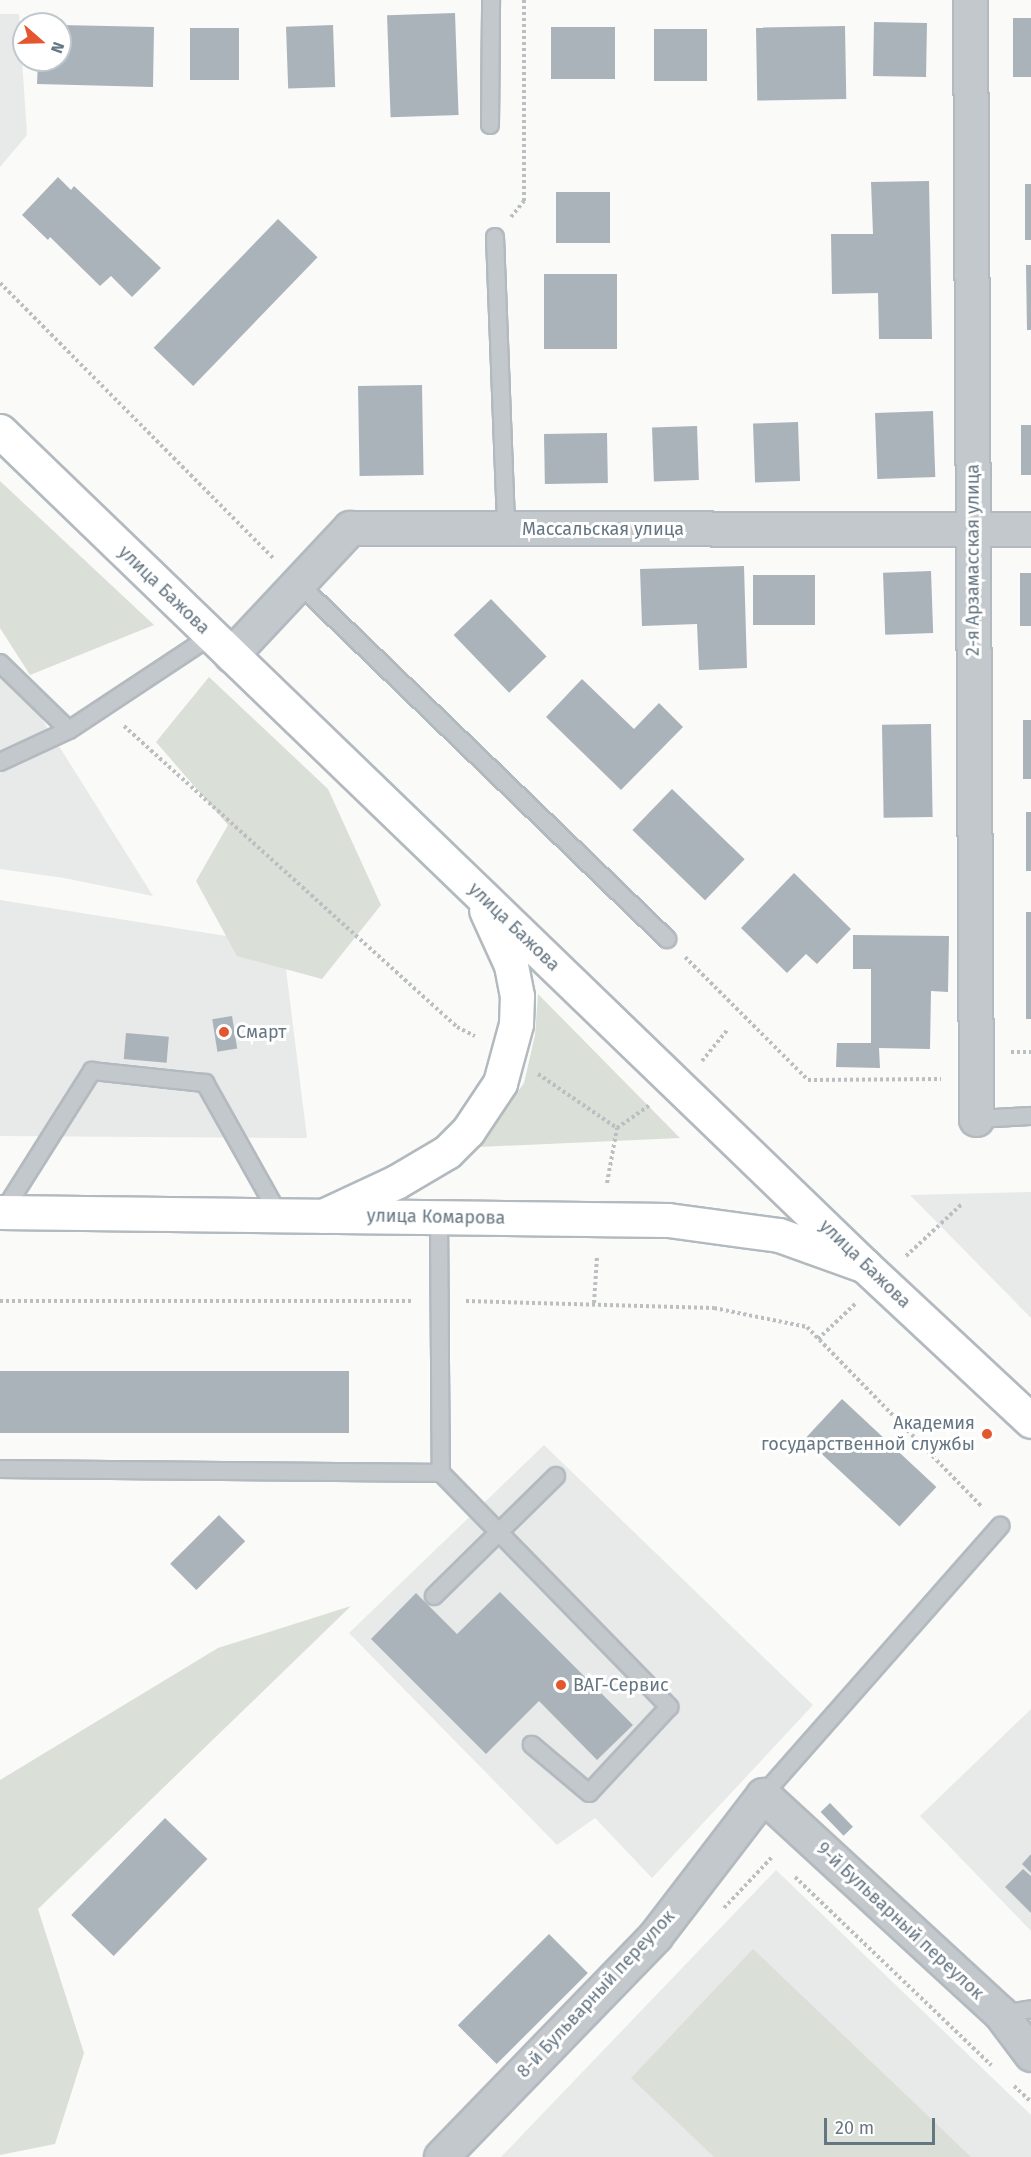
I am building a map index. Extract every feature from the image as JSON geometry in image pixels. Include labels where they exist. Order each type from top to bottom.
[{"type":"main road","name":"улица Бажова","points":[[0,431],[866,1266],[1031,1421]]},
{"type":"main road","points":[[323,1216],[396,1182],[447,1152],[468,1131],[485,1109],[500,1083],[516,1024],[517,996],[511,965],[476,890]]},
{"type":"main road","name":"улица Комарова","points":[[2,1212],[668,1220],[779,1235],[866,1266]]},
{"type":"street","name":"2-я Арзамасская улица","points":[[970,0],[976,1119]]},
{"type":"street","name":"Массальская улица","points":[[221,646],[298,583],[350,528],[1031,529]]},
{"type":"street","name":"8-й Бульварный переулок","points":[[441,2157],[655,1936],[763,1795]]},
{"type":"street","name":"9-й Бульварный переулок","points":[[763,1795],[1016,2011],[1031,2054]]},
{"type":"lane","points":[[490,0],[490,125]]},
{"type":"lane","points":[[495,237],[506,528]]},
{"type":"lane","points":[[298,583],[667,939]]},
{"type":"lane","points":[[0,762],[69,730],[104,707],[221,646]]},
{"type":"lane","points":[[0,663],[69,730]]},
{"type":"lane","points":[[2,1212],[92,1071],[205,1083],[279,1215]]},
{"type":"lane","points":[[976,1119],[1031,1116]]},
{"type":"lane","points":[[440,1217],[441,1473],[669,1707],[589,1793],[532,1745]]},
{"type":"lane","points":[[0,1468],[441,1473]]},
{"type":"lane","points":[[434,1596],[556,1476]]},
{"type":"lane","points":[[763,1795],[1000,1526]]},
{"type":"path","points":[[495,237],[524,201],[524,0]]},
{"type":"path","points":[[0,283],[298,583]]},
{"type":"path","points":[[104,707],[457,1027],[510,1053],[617,1128]]},
{"type":"path","points":[[667,939],[808,1080],[941,1079],[975,1052],[1031,1052]]},
{"type":"path","points":[[594,1303],[600,1219],[617,1128],[680,1086],[728,1029]]},
{"type":"path","points":[[0,1301],[594,1303],[714,1308],[807,1327],[1000,1526]]},
{"type":"path","points":[[740,1824],[774,1856]]},
{"type":"path","points":[[791,1873],[997,2070]]},
{"type":"path","points":[[1005,2078],[1031,2102]]},
{"type":"shaded area","points":[[0,14],[12,14],[12,72],[23,72],[27,135],[0,167]]},
{"type":"shaded area","points":[[0,481],[154,625],[30,675],[0,628]]},
{"type":"shaded area","points":[[0,652],[153,896],[64,878],[0,869]]},
{"type":"shaded area","points":[[209,677],[328,789],[381,905],[322,979],[237,956],[196,881],[228,825],[156,742]]},
{"type":"shaded area","points":[[0,900],[283,945],[307,1138],[0,1136]]},
{"type":"shaded area","points":[[538,994],[680,1138],[478,1147],[524,1083],[535,1035]]},
{"type":"shaded area","points":[[1031,1192],[1031,1318],[910,1195]]},
{"type":"shaded area","points":[[544,1445],[813,1705],[652,1878],[595,1818],[557,1845],[349,1633]]},
{"type":"shaded area","points":[[351,1606],[38,1909],[84,2053],[55,2144],[0,2155],[0,1780],[218,1648]]},
{"type":"shaded area","points":[[1031,1709],[1031,1931],[920,1816]]},
{"type":"shaded area","points":[[776,1870],[1031,2115],[1031,2157],[501,2157]]},
{"type":"shaded area","points":[[753,1949],[971,2157],[714,2157],[631,2078]]},
{"type":"building","points":[[455,13],[459,115],[391,117],[387,15]]},
{"type":"building","points":[[1013,18],[1031,18],[1031,77],[1013,77]]},
{"type":"building","points":[[874,22],[927,23],[926,77],[873,76]]},
{"type":"building","points":[[72,25],[154,27],[153,87],[37,84],[38,72],[72,72]]},
{"type":"building","points":[[333,25],[335,87],[288,89],[286,27]]},
{"type":"building","points":[[845,26],[846,99],[757,101],[756,28]]},
{"type":"building","points":[[551,27],[615,27],[615,79],[551,79]]},
{"type":"building","points":[[190,28],[239,28],[239,80],[190,80]]},
{"type":"building","points":[[654,29],[707,29],[707,81],[654,81]]},
{"type":"building","points":[[58,177],[71,190],[74,186],[161,268],[132,297],[111,276],[100,286],[50,237],[48,240],[22,215]]},
{"type":"building","points":[[929,181],[932,339],[879,339],[878,293],[832,294],[831,234],[873,234],[871,182]]},
{"type":"building","points":[[1025,184],[1031,184],[1031,240],[1025,240]]},
{"type":"building","points":[[556,192],[610,192],[610,243],[556,243]]},
{"type":"building","points":[[278,219],[318,257],[193,386],[154,348]]},
{"type":"building","points":[[1026,265],[1031,265],[1031,330],[1027,330]]},
{"type":"building","points":[[544,274],[617,274],[617,349],[544,349]]},
{"type":"building","points":[[422,385],[424,475],[360,476],[358,386]]},
{"type":"building","points":[[933,411],[935,477],[877,479],[875,413]]},
{"type":"building","points":[[798,422],[800,481],[755,483],[753,424]]},
{"type":"building","points":[[1021,425],[1031,425],[1031,475],[1021,475]]},
{"type":"building","points":[[697,426],[699,480],[654,482],[652,428]]},
{"type":"building","points":[[607,433],[608,483],[545,484],[544,434]]},
{"type":"building","points":[[744,566],[747,668],[699,670],[697,624],[642,626],[640,569]]},
{"type":"building","points":[[931,571],[933,633],[885,635],[883,573]]},
{"type":"building","points":[[1020,573],[1031,573],[1031,626],[1020,626]]},
{"type":"building","points":[[753,575],[815,575],[815,625],[753,625]]},
{"type":"building","points":[[491,599],[547,657],[509,693],[454,635]]},
{"type":"building","points":[[582,679],[634,729],[659,703],[683,727],[621,790],[546,717]]},
{"type":"building","points":[[1023,720],[1031,720],[1031,779],[1023,779]]},
{"type":"building","points":[[931,724],[933,817],[884,818],[882,725]]},
{"type":"building","points":[[672,789],[745,859],[705,900],[632,830]]},
{"type":"building","points":[[1026,812],[1031,812],[1031,871],[1026,871]]},
{"type":"building","points":[[794,873],[851,929],[817,964],[806,954],[787,973],[741,928]]},
{"type":"building","points":[[1026,912],[1031,912],[1031,1019],[1026,1019]]},
{"type":"building","points":[[853,935],[949,936],[948,992],[931,991],[930,1049],[879,1048],[880,1068],[836,1067],[837,1043],[871,1043],[871,969],[853,969]]},
{"type":"building","points":[[232,1016],[237,1049],[217,1052],[212,1019]]},
{"type":"building","points":[[126,1033],[169,1037],[167,1063],[124,1059]]},
{"type":"building","points":[[0,1371],[349,1371],[349,1433],[0,1433]]},
{"type":"building","points":[[842,1399],[936,1487],[900,1526],[805,1438]]},
{"type":"building","points":[[219,1515],[245,1541],[196,1590],[170,1564]]},
{"type":"building","points":[[500,1592],[633,1725],[597,1760],[539,1701],[486,1754],[371,1639],[416,1593],[457,1634]]},
{"type":"building","points":[[830,1803],[853,1827],[844,1836],[821,1812]]},
{"type":"building","points":[[165,1818],[207,1859],[114,1956],[71,1915]]},
{"type":"building","points":[[1031,1854],[1031,1873],[1022,1864]]},
{"type":"building","points":[[1023,1869],[1031,1876],[1031,1913],[1005,1887]]},
{"type":"building","points":[[549,1934],[588,1973],[497,2064],[458,2025]]},
{"type":"place","name":"Смарт","points":[[224,1032]]},
{"type":"place","name":"Академия государственной службы","points":[[987,1434]]},
{"type":"place","name":"ВАГ-Сервис","points":[[561,1685]]}]
